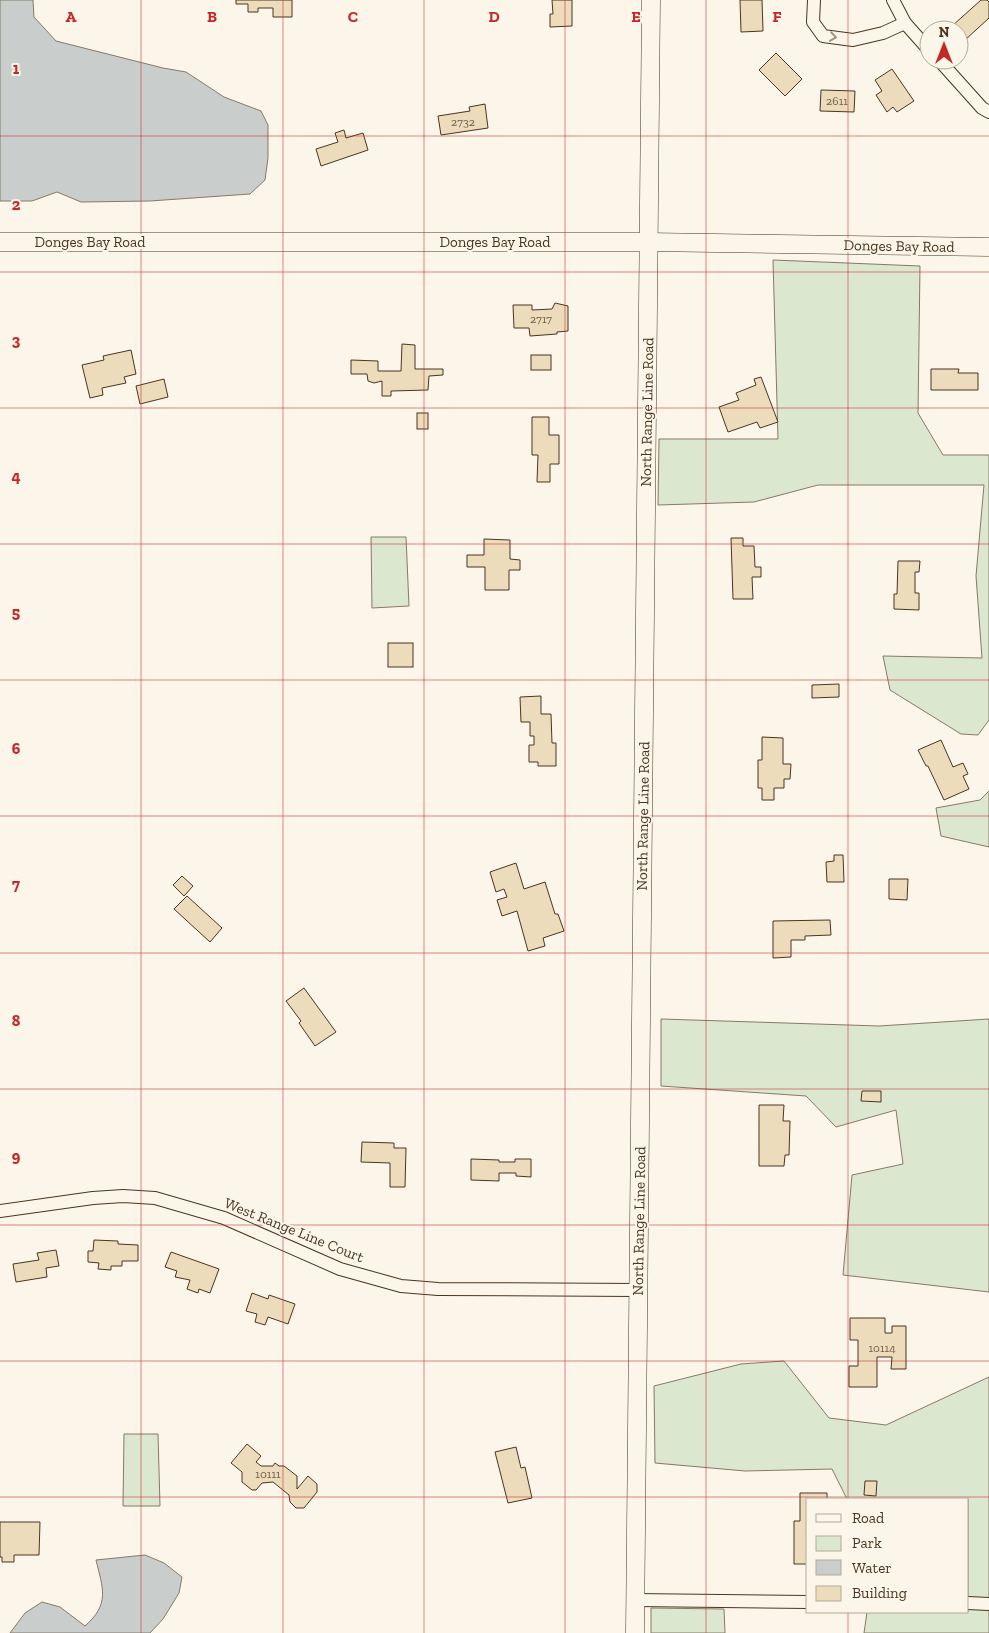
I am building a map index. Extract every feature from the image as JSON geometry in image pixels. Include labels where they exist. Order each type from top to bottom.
[{"type":"street","name":"North Range Line Road","points":[[635,1633],[651,0]]},
{"type":"street","points":[[814,0],[813,22],[823,36],[854,40],[882,33],[905,23]]},
{"type":"street","points":[[893,0],[905,23],[919,39]]},
{"type":"street","points":[[949,70],[987,106]]},
{"type":"street","name":"Donges Bay Road","points":[[0,242],[648,242],[989,247]]},
{"type":"street","name":"West Range Line Court","points":[[0,1211],[93,1198],[123,1196],[155,1198],[224,1218],[340,1269],[401,1286],[438,1289],[638,1290]]},
{"type":"street","points":[[635,1600],[806,1602]]},
{"type":"street","points":[[969,1603],[989,1604]]},
{"type":"green space","points":[[773,260],[920,266],[918,413],[943,455],[989,455],[989,720],[978,735],[961,734],[890,690],[883,656],[982,658],[976,576],[984,485],[818,485],[754,502],[658,505],[659,439],[778,439]]},
{"type":"green space","points":[[371,537],[406,537],[409,606],[372,608]]},
{"type":"green space","points":[[989,791],[989,847],[941,836],[936,808],[980,800]]},
{"type":"green space","points":[[661,1019],[879,1026],[989,1019],[989,1292],[843,1275],[852,1175],[903,1164],[896,1110],[836,1127],[806,1096],[661,1086]]},
{"type":"green space","points":[[784,1361],[829,1418],[886,1425],[989,1377],[989,1633],[864,1633],[867,1613],[969,1613],[969,1498],[846,1498],[832,1469],[745,1471],[655,1463],[654,1386],[741,1364]]},
{"type":"green space","points":[[124,1434],[158,1434],[160,1506],[123,1506]]},
{"type":"green space","points":[[651,1608],[724,1609],[725,1633],[651,1633]]},
{"type":"water","points":[[0,0],[33,0],[34,17],[56,41],[186,72],[224,97],[261,111],[268,125],[268,158],[265,180],[250,194],[150,201],[81,202],[57,192],[32,201],[0,201]]},
{"type":"water","points":[[145,1555],[164,1563],[182,1577],[179,1593],[163,1619],[150,1633],[10,1633],[25,1613],[42,1602],[60,1607],[85,1626],[93,1618],[101,1603],[101,1579],[96,1560]]},
{"type":"building","points":[[236,0],[292,0],[292,17],[273,17],[273,8],[258,8],[258,12],[248,12],[248,4],[236,4]]},
{"type":"building","points":[[552,0],[572,0],[572,26],[550,27],[550,14],[553,14]]},
{"type":"building","points":[[740,0],[762,0],[763,31],[741,32]]},
{"type":"building","points":[[981,0],[989,2],[989,18],[969,36],[969,20],[959,20]]},
{"type":"building","points":[[776,53],[802,79],[785,96],[759,70]]},
{"type":"building","points":[[892,69],[914,101],[897,112],[893,107],[887,112],[876,95],[882,91],[875,80]]},
{"type":"building","points":[[821,90],[855,91],[854,112],[820,111]]},
{"type":"building","points":[[485,104],[488,128],[441,135],[438,116],[470,111],[469,107]]},
{"type":"building","points":[[344,130],[346,138],[363,133],[368,150],[321,166],[316,149],[338,142],[335,133]]},
{"type":"building","points":[[555,303],[568,306],[568,331],[557,332],[557,334],[530,336],[529,328],[514,328],[513,305],[532,305],[532,310],[552,309]]},
{"type":"building","points":[[402,344],[415,345],[415,369],[443,369],[443,375],[429,376],[428,390],[391,391],[391,396],[382,396],[382,381],[374,383],[368,381],[367,374],[351,374],[351,360],[378,361],[378,371],[401,371]]},
{"type":"building","points":[[131,350],[136,374],[124,377],[126,383],[102,388],[103,395],[90,398],[82,365],[104,360],[103,356]]},
{"type":"building","points":[[531,355],[551,355],[551,370],[531,370]]},
{"type":"building","points":[[931,369],[959,369],[958,373],[978,373],[978,390],[931,390]]},
{"type":"building","points":[[761,377],[778,422],[760,428],[757,422],[728,432],[719,407],[739,400],[736,393],[756,385],[754,379]]},
{"type":"building","points":[[164,379],[168,397],[140,404],[136,386]]},
{"type":"building","points":[[417,413],[428,413],[428,429],[417,429]]},
{"type":"building","points":[[532,417],[549,417],[549,435],[559,435],[559,464],[550,464],[550,482],[537,482],[538,455],[532,455]]},
{"type":"building","points":[[731,538],[743,538],[743,546],[754,546],[755,567],[761,567],[761,577],[752,577],[753,599],[733,599]]},
{"type":"building","points":[[484,539],[510,540],[510,559],[520,560],[520,570],[509,570],[509,590],[485,590],[485,567],[467,567],[467,555],[484,555]]},
{"type":"building","points":[[898,561],[920,561],[919,572],[915,572],[915,593],[919,593],[919,610],[894,609],[894,594],[897,594]]},
{"type":"building","points":[[388,643],[413,643],[413,667],[388,667]]},
{"type":"building","points":[[839,684],[839,697],[812,698],[812,685]]},
{"type":"building","points":[[541,696],[541,714],[551,714],[552,743],[556,743],[556,766],[538,766],[538,762],[529,762],[529,745],[534,745],[534,736],[530,736],[530,722],[521,722],[520,697]]},
{"type":"building","points":[[762,737],[783,738],[783,764],[791,764],[790,779],[784,779],[784,788],[774,788],[774,800],[762,800],[762,788],[758,788],[758,760],[762,760]]},
{"type":"building","points":[[941,740],[953,767],[963,763],[968,774],[963,776],[969,789],[944,800],[918,750]]},
{"type":"building","points":[[834,855],[843,855],[844,882],[827,882],[826,862],[834,861]]},
{"type":"building","points":[[516,863],[524,889],[545,882],[555,914],[558,914],[564,931],[543,938],[545,946],[528,951],[517,911],[502,916],[497,900],[507,897],[504,889],[496,892],[490,872]]},
{"type":"building","points":[[182,876],[193,886],[184,896],[173,885]]},
{"type":"building","points":[[889,879],[908,879],[907,900],[889,899]]},
{"type":"building","points":[[187,896],[222,928],[210,942],[174,909]]},
{"type":"building","points":[[830,920],[831,935],[805,936],[805,940],[791,940],[791,957],[773,958],[773,921]]},
{"type":"building","points":[[304,988],[336,1032],[315,1046],[299,1023],[301,1021],[286,1001]]},
{"type":"building","points":[[862,1091],[881,1091],[881,1102],[861,1101]]},
{"type":"building","points":[[759,1105],[784,1105],[783,1121],[790,1121],[789,1155],[785,1155],[784,1166],[759,1166]]},
{"type":"building","points":[[362,1142],[394,1143],[394,1148],[406,1148],[405,1187],[390,1187],[390,1163],[361,1162]]},
{"type":"building","points":[[471,1159],[515,1162],[515,1159],[531,1159],[531,1177],[516,1176],[516,1173],[499,1173],[499,1181],[471,1180]]},
{"type":"building","points":[[94,1240],[118,1241],[118,1244],[138,1245],[138,1261],[122,1261],[122,1266],[111,1266],[111,1270],[98,1269],[99,1263],[88,1262],[88,1251],[93,1251]]},
{"type":"building","points":[[56,1250],[59,1266],[46,1268],[47,1277],[16,1282],[13,1264],[39,1260],[37,1253]]},
{"type":"building","points":[[171,1252],[219,1269],[210,1293],[199,1289],[198,1293],[187,1289],[190,1280],[175,1277],[177,1271],[165,1267]]},
{"type":"building","points":[[252,1293],[268,1299],[269,1295],[295,1304],[288,1324],[268,1317],[265,1325],[255,1322],[257,1314],[246,1311]]},
{"type":"building","points":[[850,1318],[885,1318],[885,1333],[892,1333],[892,1326],[906,1326],[906,1369],[891,1369],[892,1357],[877,1357],[877,1387],[849,1387],[849,1366],[858,1366],[858,1340],[850,1340]]},
{"type":"building","points":[[247,1444],[261,1456],[256,1462],[261,1466],[273,1466],[275,1463],[279,1466],[284,1466],[297,1476],[297,1489],[308,1476],[317,1484],[317,1492],[304,1508],[296,1508],[290,1502],[289,1495],[273,1482],[262,1483],[256,1490],[252,1490],[242,1482],[242,1472],[231,1463]]},
{"type":"building","points":[[516,1447],[521,1468],[525,1467],[532,1498],[508,1503],[495,1452]]},
{"type":"building","points":[[865,1481],[877,1481],[876,1496],[864,1495]]},
{"type":"building","points":[[800,1493],[827,1493],[827,1498],[806,1498],[806,1564],[794,1564],[794,1521],[800,1521]]},
{"type":"building","points":[[0,1522],[40,1522],[39,1555],[14,1555],[14,1562],[2,1562],[2,1557],[0,1557]]}]
